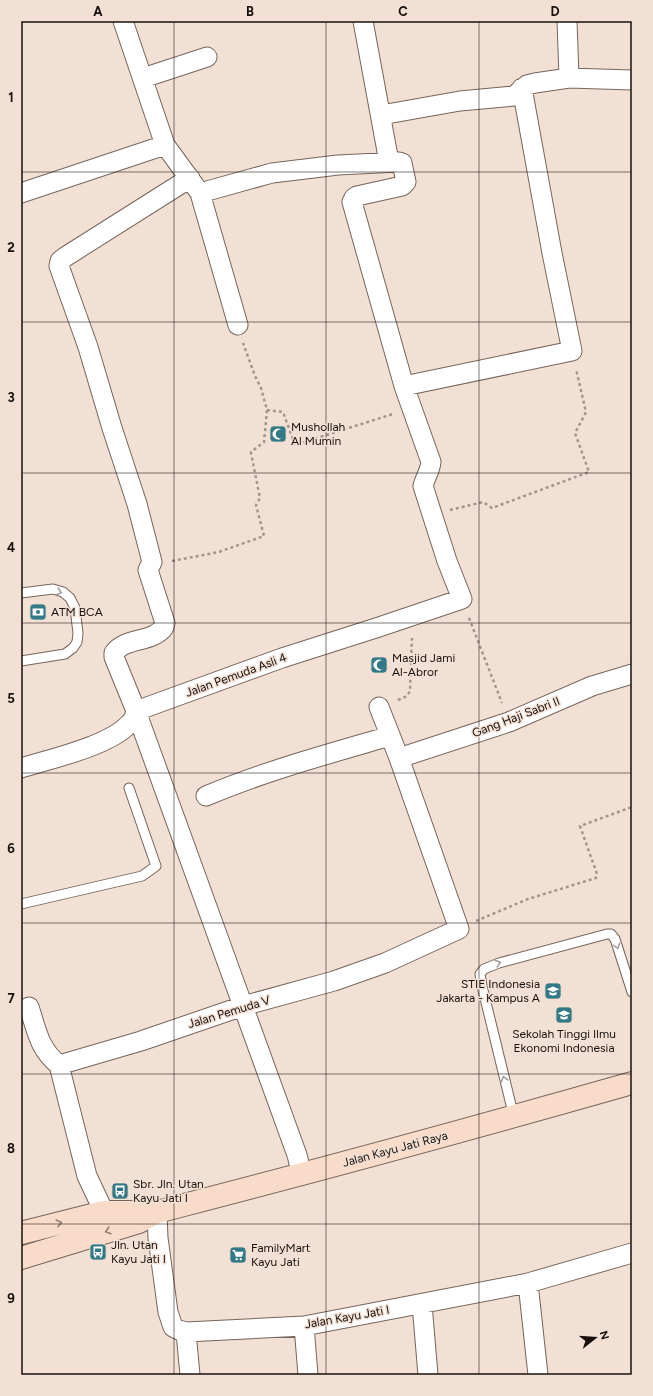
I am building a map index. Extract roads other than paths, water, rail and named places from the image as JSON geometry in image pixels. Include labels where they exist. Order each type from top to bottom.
[{"type":"main road","name":"Jalan Kayu Jati Raya","points":[[21,1233],[104,1212],[157,1212],[302,1175],[632,1084]]},
{"type":"main road","name":"Jalan Kayu Jati Raya","points":[[21,1258],[139,1222],[157,1212]]},
{"type":"street","points":[[123,21],[165,144],[195,186],[238,325]]},
{"type":"street","points":[[363,21],[389,162]]},
{"type":"street","points":[[567,21],[569,78]]},
{"type":"street","points":[[143,78],[207,57]]},
{"type":"street","points":[[380,115],[460,101],[514,96],[522,88],[535,82],[569,78],[632,80]]},
{"type":"street","points":[[302,1175],[297,1155],[136,711],[114,657],[114,652],[120,647],[158,633],[164,627],[165,623],[148,570],[151,564],[137,504],[112,428],[88,347],[58,266],[60,261],[65,258],[195,186],[272,173],[338,165],[389,162],[402,163],[406,182],[405,185],[357,196],[352,202],[404,386],[572,351],[522,88]]},
{"type":"street","points":[[21,193],[165,144]]},
{"type":"street","name":"Jalan Pemuda Asli 4","points":[[136,711],[282,658],[406,618],[462,598],[447,561],[423,486],[431,462],[404,386]]},
{"type":"street","name":"Gang Haji Sabri II","points":[[399,758],[509,722],[592,686],[632,674]]},
{"type":"street","points":[[379,708],[399,758]]},
{"type":"street","points":[[21,768],[87,748],[116,735],[130,724],[136,711]]},
{"type":"street","points":[[206,796],[279,769],[390,736]]},
{"type":"street","name":"Jalan Pemuda V","points":[[59,1066],[141,1041],[243,1006],[334,981],[385,963],[459,929],[399,758]]},
{"type":"street","points":[[29,1007],[44,1049],[59,1066],[87,1176],[104,1212]]},
{"type":"street","points":[[157,1212],[158,1238],[168,1312],[174,1327],[186,1332],[190,1375]]},
{"type":"street","name":"Jalan Kayu Jati I","points":[[186,1332],[304,1326],[528,1283],[632,1253]]},
{"type":"street","points":[[528,1283],[538,1375]]},
{"type":"street","points":[[422,1304],[428,1375]]},
{"type":"street","points":[[304,1326],[308,1375]]},
{"type":"lane","points":[[21,593],[53,589],[63,592],[70,598],[75,608],[78,633],[77,642],[73,648],[65,654],[21,661]]},
{"type":"lane","points":[[21,904],[142,876],[156,866],[129,788]]},
{"type":"lane","points":[[514,1117],[482,986],[480,974],[484,969],[499,963],[611,934],[615,940],[632,992]]},
{"type":"place","name":"Mushollah Al Mumin","points":[[278,434]]},
{"type":"place","name":"ATM BCA","points":[[38,612]]},
{"type":"place","name":"Masjid Jami Al-Abror","points":[[379,665]]},
{"type":"place","name":"STIE Indonesia Jakarta - Kampus A","points":[[553,991]]},
{"type":"place","name":"Sekolah Tinggi Ilmu Ekonomi Indonesia","points":[[564,1015]]},
{"type":"place","name":"Sbr. Jln. Utan Kayu Jati I","points":[[120,1191]]},
{"type":"place","name":"Jln. Utan Kayu Jati I","points":[[98,1252]]},
{"type":"place","name":"FamilyMart Kayu Jati","points":[[238,1255]]}]
